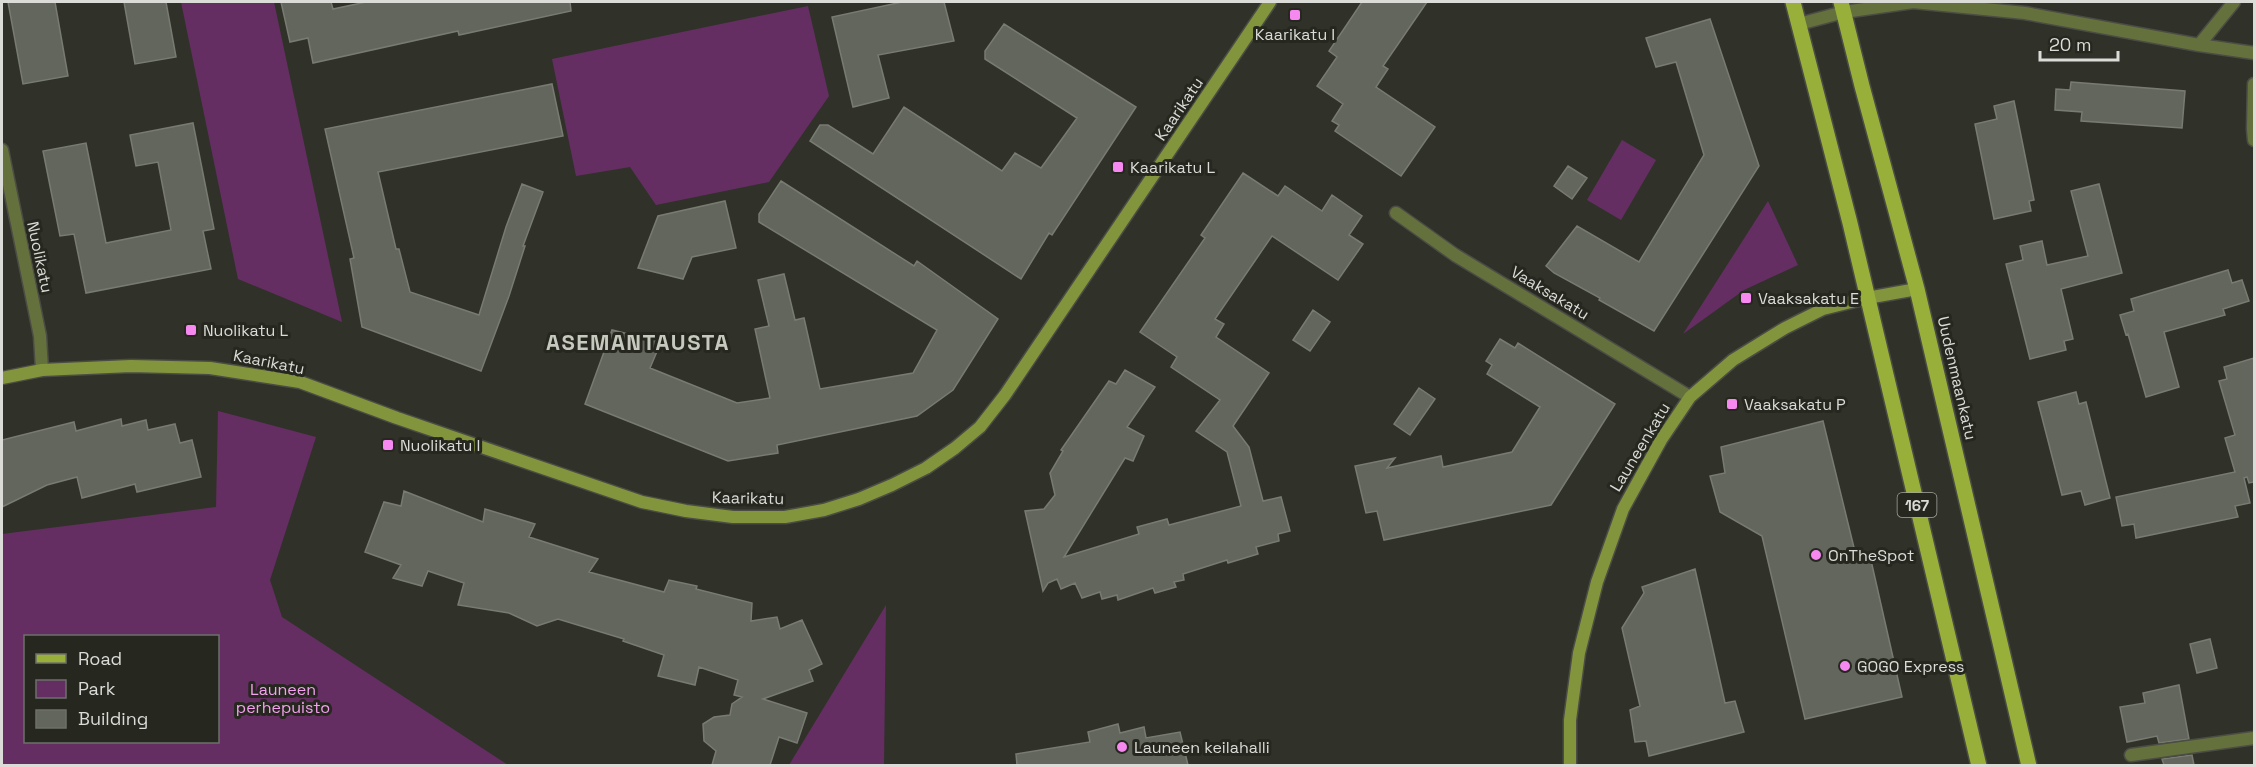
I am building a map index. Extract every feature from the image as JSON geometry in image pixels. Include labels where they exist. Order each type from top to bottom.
[{"type":"main road","name":"167","points":[[1793,2],[1979,765]]},
{"type":"main road","name":"Uudenmaankatu","points":[[1842,7],[1917,289],[2029,765]]},
{"type":"street","name":"Kaarikatu","points":[[2,378],[42,370],[131,366],[210,368],[300,382],[396,418],[642,502],[733,517],[785,517],[824,510],[859,499],[926,468],[955,448],[980,426],[1005,395],[1270,2]]},
{"type":"street","points":[[1799,24],[1842,7],[1913,2],[2025,13],[2254,53]]},
{"type":"street","points":[[2199,45],[2234,2]]},
{"type":"street","points":[[2254,84],[2254,140]]},
{"type":"street","name":"Nuolikatu","points":[[2,150],[39,336],[42,370]]},
{"type":"street","name":"Vaaksakatu","points":[[1396,213],[1455,255],[1690,397]]},
{"type":"street","name":"Launeenkatu","points":[[1570,765],[1570,720],[1579,654],[1597,582],[1623,509],[1661,440],[1690,397],[1733,360],[1785,328],[1823,309],[1917,289]]},
{"type":"street","points":[[2131,755],[2254,738]]},
{"type":"green space","points":[[181,2],[274,2],[342,322],[238,279]]},
{"type":"green space","points":[[808,6],[829,96],[769,182],[656,205],[630,167],[576,176],[552,59]]},
{"type":"green space","points":[[1622,140],[1656,160],[1621,220],[1587,200]]},
{"type":"green space","points":[[1768,201],[1798,265],[1744,290],[1683,334]]},
{"type":"green space","name":"Launeen perhepuisto","points":[[218,411],[316,437],[270,580],[282,617],[508,765],[2,765],[2,534],[216,507]]},
{"type":"green space","points":[[886,605],[884,765],[789,765]]},
{"type":"building","points":[[8,2],[55,2],[68,76],[23,84]]},
{"type":"building","points":[[124,2],[166,2],[176,57],[135,64]]},
{"type":"building","points":[[281,2],[331,2],[333,9],[366,2],[570,2],[571,11],[459,35],[458,31],[313,63],[308,38],[290,42]]},
{"type":"building","points":[[902,2],[944,2],[954,41],[878,55],[889,98],[853,107],[832,17]]},
{"type":"building","points":[[1362,2],[1427,2],[1383,66],[1388,69],[1376,87],[1435,127],[1401,176],[1335,131],[1339,125],[1332,121],[1343,104],[1317,86],[1337,57],[1329,51]]},
{"type":"building","points":[[1710,19],[1759,166],[1654,331],[1554,273],[1546,266],[1577,226],[1639,262],[1704,155],[1676,62],[1656,67],[1646,38]]},
{"type":"building","points":[[1004,24],[1136,107],[1052,235],[1049,233],[1021,279],[810,141],[820,125],[828,125],[873,154],[904,107],[1002,171],[1015,153],[1041,168],[1077,118],[985,59],[985,51]]},
{"type":"building","points":[[2071,82],[2185,91],[2182,128],[2081,121],[2082,112],[2055,110],[2056,89],[2070,90]]},
{"type":"building","points":[[552,84],[563,136],[378,172],[396,249],[399,249],[410,292],[479,315],[522,184],[543,192],[523,246],[525,246],[509,296],[481,371],[362,327],[350,259],[354,258],[325,129]]},
{"type":"building","points":[[2014,101],[2034,200],[2029,201],[2031,211],[1994,219],[1975,124],[1997,119],[1994,106]]},
{"type":"building","points":[[193,123],[214,229],[203,231],[211,269],[86,293],[74,234],[60,236],[43,151],[86,143],[106,243],[171,230],[158,162],[136,166],[130,135]]},
{"type":"building","points":[[1568,166],[1587,178],[1572,199],[1554,186]]},
{"type":"building","points":[[1243,173],[1278,196],[1285,186],[1322,211],[1332,195],[1362,216],[1349,235],[1363,244],[1338,280],[1272,236],[1215,319],[1224,324],[1216,337],[1269,373],[1233,426],[1249,447],[1263,501],[1281,497],[1290,531],[1278,534],[1279,541],[1256,547],[1258,554],[1228,563],[1227,560],[1183,574],[1184,580],[1174,582],[1176,587],[1155,593],[1153,588],[1118,600],[1117,595],[1102,599],[1100,592],[1082,598],[1075,583],[1061,589],[1057,579],[1048,583],[1043,591],[1025,511],[1044,509],[1055,495],[1050,473],[1063,451],[1061,450],[1109,381],[1116,384],[1125,370],[1155,387],[1127,427],[1144,436],[1133,461],[1125,458],[1064,557],[1139,534],[1137,527],[1167,519],[1169,525],[1241,506],[1227,452],[1196,431],[1220,400],[1171,367],[1177,357],[1140,332],[1205,238],[1201,235]]},
{"type":"building","points":[[781,181],[914,266],[917,261],[998,319],[953,390],[917,416],[777,445],[778,453],[728,461],[585,404],[612,330],[661,342],[650,368],[737,403],[770,398],[755,329],[769,326],[758,280],[784,274],[795,320],[804,318],[820,389],[913,373],[937,330],[759,222],[759,214]]},
{"type":"building","points":[[2099,184],[2122,273],[2061,289],[2073,339],[2064,341],[2066,350],[2030,359],[2006,264],[2023,260],[2020,246],[2042,241],[2047,265],[2088,256],[2071,191]]},
{"type":"building","points":[[725,201],[736,248],[692,257],[683,279],[638,268],[658,216]]},
{"type":"building","points":[[2228,270],[2232,283],[2242,280],[2249,301],[2223,309],[2225,315],[2164,332],[2179,387],[2146,397],[2128,334],[2126,335],[2120,315],[2134,311],[2131,299]]},
{"type":"building","points":[[1313,310],[1330,322],[1310,351],[1293,340]]},
{"type":"building","points":[[1500,339],[1515,348],[1518,343],[1615,404],[1551,505],[1384,540],[1377,511],[1366,513],[1355,466],[1395,458],[1387,468],[1441,456],[1443,467],[1512,452],[1540,407],[1487,374],[1492,365],[1486,361]]},
{"type":"building","points":[[2254,358],[2254,482],[2249,483],[2247,477],[2244,478],[2250,503],[2235,506],[2238,517],[2136,538],[2134,524],[2122,526],[2116,497],[2235,472],[2225,438],[2235,435],[2219,381],[2227,379],[2224,367]]},
{"type":"building","points":[[1419,388],[1435,399],[1410,435],[1394,424]]},
{"type":"building","points":[[2076,392],[2079,404],[2086,402],[2110,498],[2085,505],[2081,491],[2062,495],[2038,402]]},
{"type":"building","points":[[121,419],[122,426],[146,420],[148,430],[175,424],[180,443],[192,440],[201,477],[137,492],[135,484],[82,498],[77,477],[47,485],[2,507],[2,440],[74,422],[76,431]]},
{"type":"building","points":[[1823,421],[1857,560],[1870,556],[1902,697],[1805,719],[1762,536],[1720,512],[1710,476],[1725,473],[1721,447]]},
{"type":"building","points":[[404,491],[483,522],[485,509],[535,524],[529,537],[598,559],[589,572],[664,592],[669,580],[697,586],[696,589],[752,603],[751,621],[777,617],[780,629],[802,620],[822,664],[809,670],[813,681],[763,699],[807,713],[797,743],[779,737],[770,765],[712,765],[716,751],[704,741],[703,724],[714,717],[730,715],[732,704],[742,697],[734,695],[738,680],[699,667],[695,685],[658,676],[664,655],[623,641],[624,639],[558,619],[537,626],[509,613],[458,605],[464,583],[428,571],[422,586],[393,578],[401,565],[365,552],[384,502],[401,506]]},
{"type":"building","points":[[1695,569],[1725,703],[1735,701],[1744,732],[1649,756],[1646,741],[1635,742],[1630,710],[1640,706],[1622,628],[1644,593],[1642,587]]},
{"type":"building","points":[[2210,639],[2217,668],[2197,673],[2190,644]]},
{"type":"building","points":[[2179,685],[2189,739],[2159,743],[2157,736],[2127,742],[2120,707],[2145,703],[2143,693]]},
{"type":"building","name":"Launeen keilahalli","points":[[1118,724],[1120,733],[1144,727],[1146,738],[1180,732],[1188,765],[1017,765],[1016,754],[1090,742],[1088,732]]},
{"type":"building","points":[[2192,755],[2194,765],[2164,765],[2162,759]]},
{"type":"place","name":"Kaarikatu I","points":[[1295,15]]},
{"type":"place","name":"Kaarikatu L","points":[[1118,167]]},
{"type":"place","name":"Vaaksakatu E","points":[[1746,298]]},
{"type":"place","name":"Nuolikatu L","points":[[191,330]]},
{"type":"place","name":"Vaaksakatu P","points":[[1732,404]]},
{"type":"place","name":"Nuolikatu I","points":[[388,445]]},
{"type":"place","name":"OnTheSpot","points":[[1816,555]]},
{"type":"place","name":"GOGO Express","points":[[1845,666]]},
{"type":"place","name":"Launeen keilahalli","points":[[1122,747]]},
{"type":"district","name":"ASEMANTAUSTA","points":[[638,342]]}]
